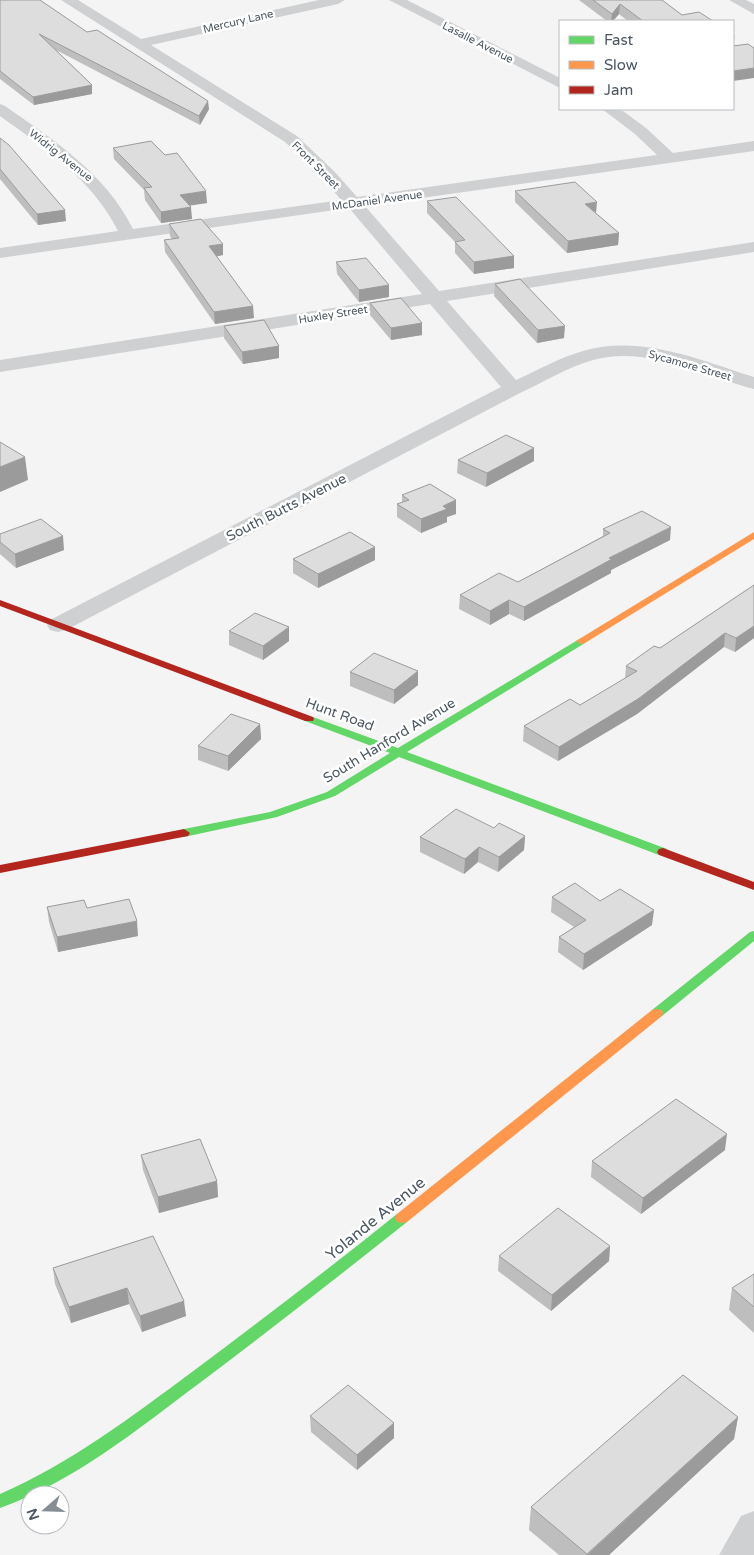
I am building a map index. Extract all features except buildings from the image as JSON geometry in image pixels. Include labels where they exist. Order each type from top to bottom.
[{"type":"street","name":"Front Street","points":[[68,0],[291,139],[328,174],[513,389]]},
{"type":"street","name":"Mercury Lane","points":[[138,44],[338,0]]},
{"type":"street","name":"Lasalle Avenue","points":[[396,0],[556,79]]},
{"type":"street","points":[[736,0],[754,10]]},
{"type":"street","name":"Widrig Avenue","points":[[0,109],[93,179],[108,198],[128,235]]},
{"type":"street","points":[[611,110],[623,116],[669,158]]},
{"type":"street","name":"McDaniel Avenue","points":[[0,253],[754,146]]},
{"type":"street","name":"Huxley Street","points":[[0,366],[754,247]]},
{"type":"street","name":"Sycamore Street","points":[[513,389],[590,355],[615,351],[642,352],[754,383]]},
{"type":"street","name":"South Butts Avenue","points":[[58,625],[513,389]]},
{"type":"street","name":"South Hanford Avenue","points":[[0,869],[273,815],[331,794],[754,535]]},
{"type":"street","name":"Hunt Road","points":[[0,603],[754,886]]},
{"type":"street","name":"Yolande Avenue","points":[[0,1501],[28,1490],[131,1426],[312,1290],[754,935]]},
{"type":"street","points":[[737,1555],[754,1527]]},
{"type":"traffic: fast","points":[[184,833],[273,815],[331,794],[581,641]]},
{"type":"traffic: fast","points":[[309,719],[663,852]]},
{"type":"traffic: fast","points":[[657,1013],[754,935]]},
{"type":"traffic: fast","points":[[0,1501],[27,1490],[77,1462],[125,1430],[273,1319],[402,1218]]},
{"type":"traffic: slow","points":[[581,641],[754,535]]},
{"type":"traffic: slow","points":[[402,1218],[657,1013]]},
{"type":"traffic: jam","points":[[0,603],[309,719]]},
{"type":"traffic: jam","points":[[0,869],[184,833]]},
{"type":"traffic: jam","points":[[663,852],[754,886]]}]
